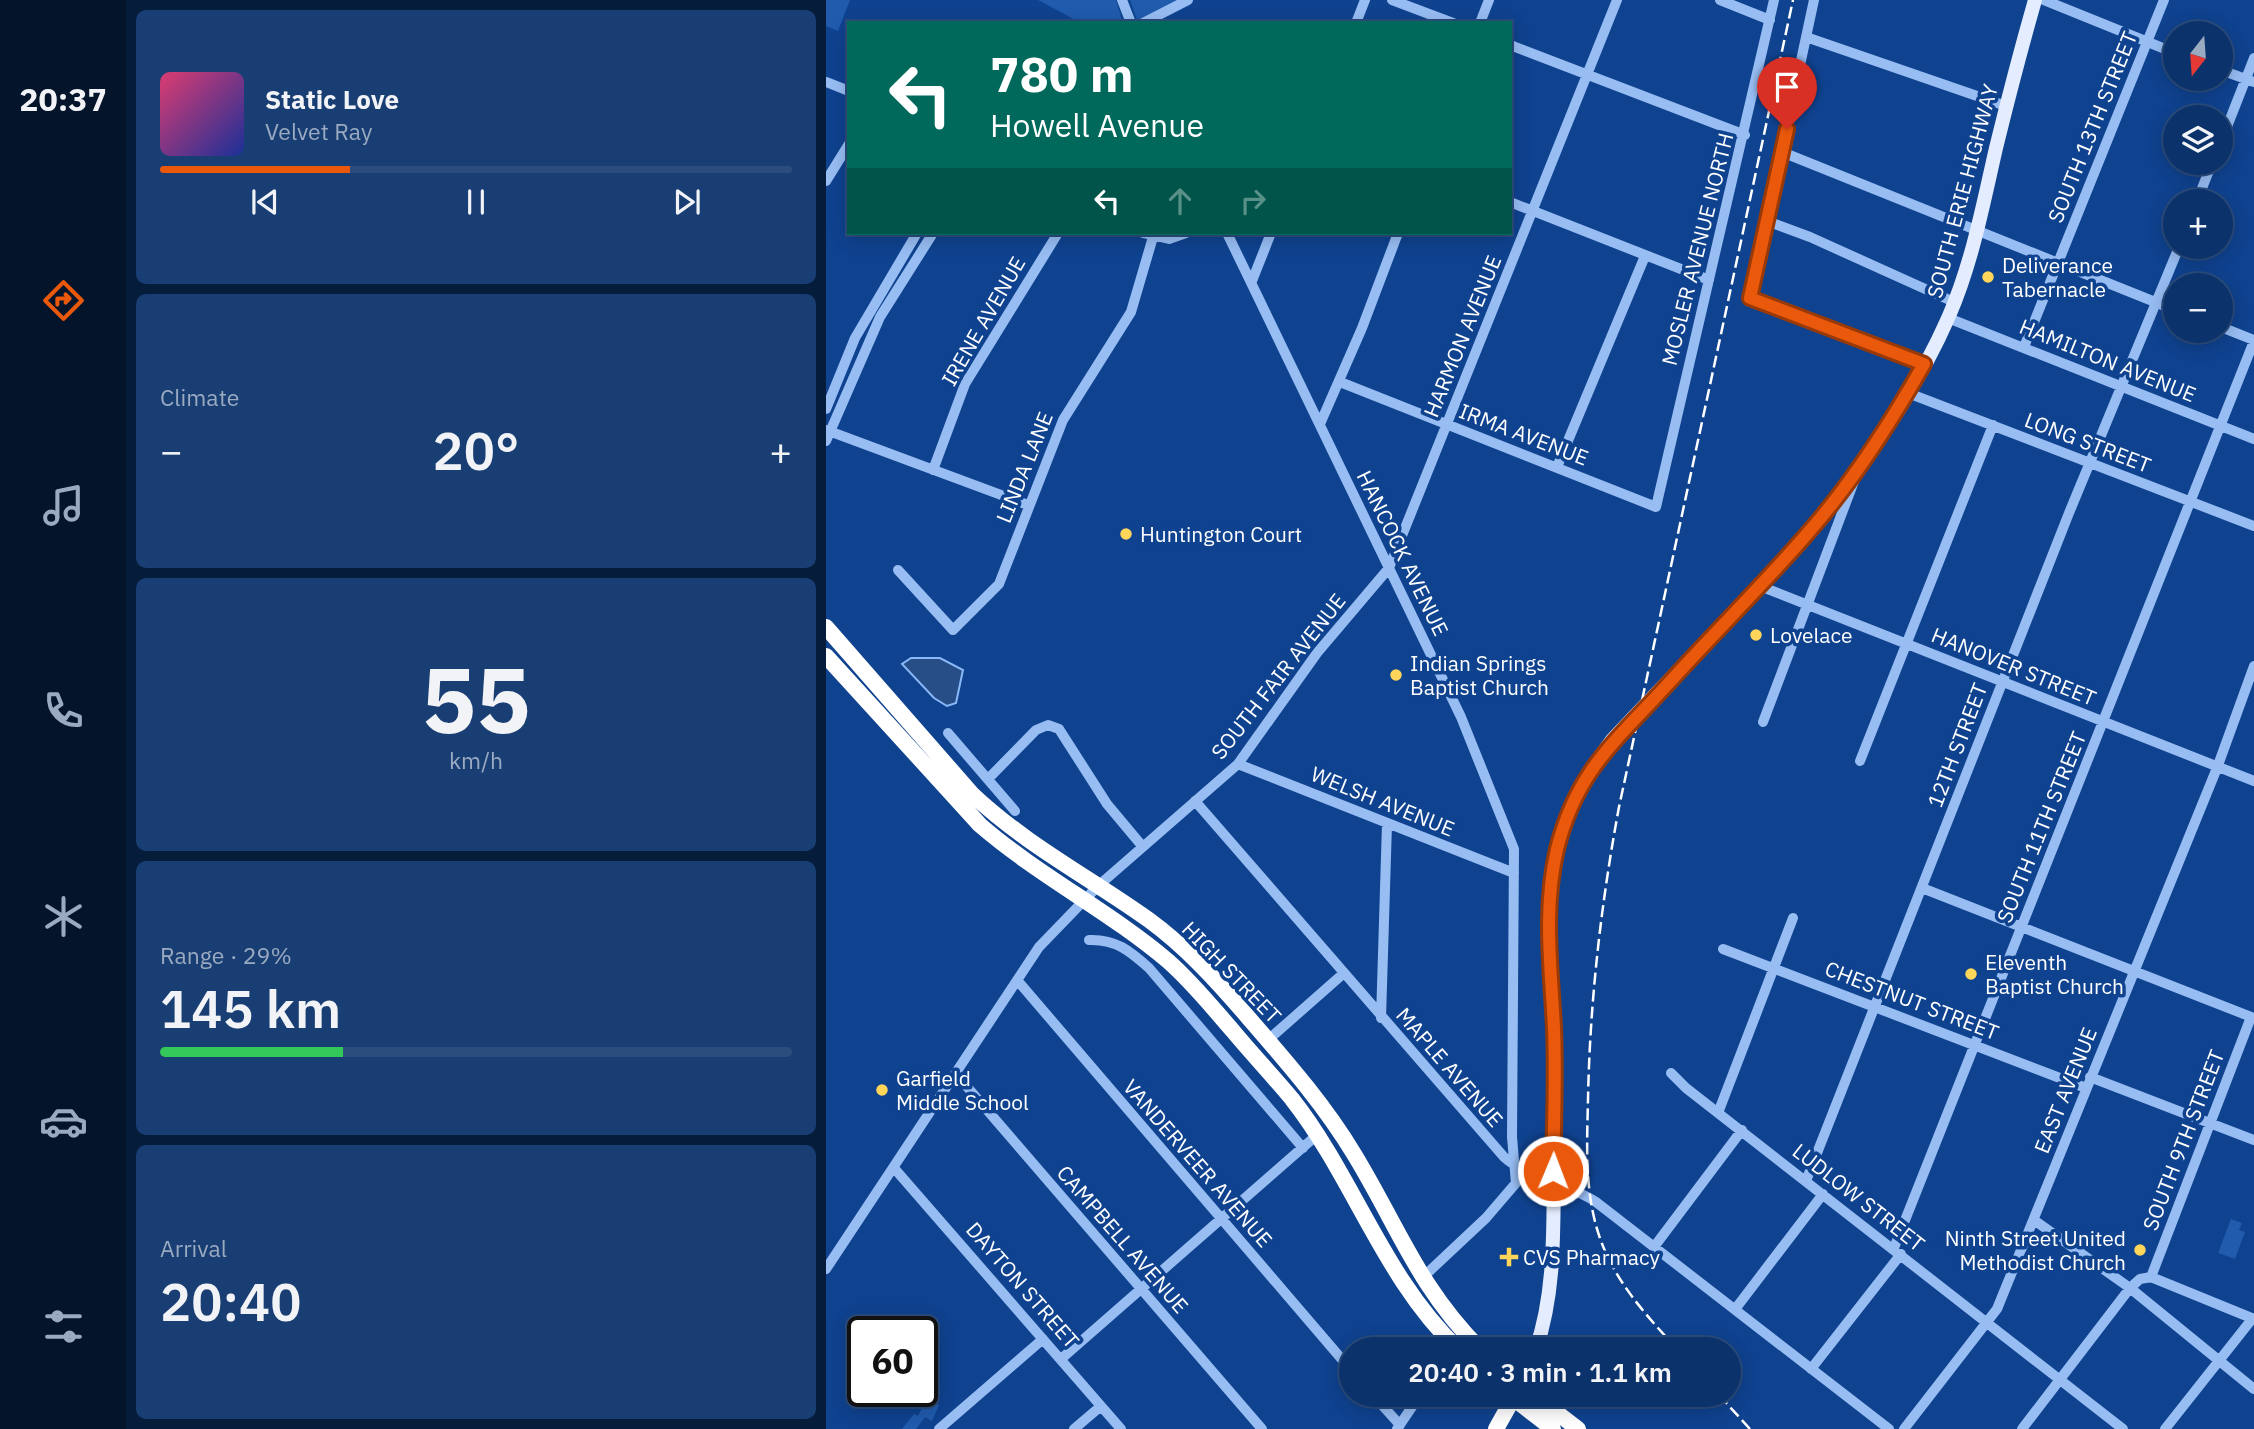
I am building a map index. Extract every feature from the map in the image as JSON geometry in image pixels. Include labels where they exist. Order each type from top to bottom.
[{"type":"highway","name":"HIGH STREET","points":[[826,627],[972,794],[1019,835],[1180,944],[1213,977],[1308,1088],[1353,1152],[1421,1279],[1469,1337]]},
{"type":"highway","name":"HIGH STREET","points":[[826,656],[980,825],[1006,847],[1135,935],[1192,985],[1292,1099],[1342,1173],[1392,1266],[1446,1337]]},
{"type":"highway","points":[[1496,1429],[1507,1407]]},
{"type":"highway","points":[[1526,1407],[1553,1429]]},
{"type":"highway","points":[[1550,1407],[1578,1429]]},
{"type":"main road","name":"SOUTH ERIE HIGHWAY","points":[[1540,1337],[1546,1317],[1550,1283],[1553,1182],[1554,1031],[1548,916],[1551,882],[1563,832],[1586,775],[1612,740],[1808,533],[1860,467],[1908,393],[1954,302],[1976,232],[2035,0]]},
{"type":"street","points":[[1122,0],[1130,21]]},
{"type":"street","points":[[1147,21],[1188,0]]},
{"type":"street","points":[[1357,21],[1365,0]]},
{"type":"street","points":[[1392,0],[1448,21]]},
{"type":"street","points":[[1481,21],[1489,0]]},
{"type":"street","name":"HARMON AVENUE","points":[[1388,568],[1617,0]]},
{"type":"street","points":[[1720,0],[1770,20]]},
{"type":"street","name":"MOSLER AVENUE NORTH","points":[[1656,507],[1745,135],[1774,0]]},
{"type":"street","points":[[1814,0],[1750,298],[1924,364]]},
{"type":"street","points":[[2044,0],[2163,48]]},
{"type":"street","name":"SOUTH 13TH STREET","points":[[2024,347],[2164,0]]},
{"type":"street","points":[[1805,37],[2006,106]]},
{"type":"street","points":[[1512,46],[1745,135]]},
{"type":"street","points":[[2233,117],[2250,81],[2254,58]]},
{"type":"street","points":[[2233,74],[2250,81]]},
{"type":"street","points":[[826,82],[847,90]]},
{"type":"street","points":[[826,181],[847,147]]},
{"type":"street","points":[[1783,152],[1976,232],[2163,305]]},
{"type":"street","points":[[1512,203],[1709,280]]},
{"type":"street","points":[[1767,221],[1810,236],[1954,302]]},
{"type":"street","points":[[826,409],[855,338],[916,235]]},
{"type":"street","points":[[932,235],[880,317],[827,434],[1028,505]]},
{"type":"street","name":"IRENE AVENUE","points":[[933,470],[965,384],[1057,235]]},
{"type":"street","points":[[1148,235],[1169,239],[1180,235]]},
{"type":"street","name":"LINDA LANE","points":[[898,570],[953,630],[999,584],[1063,420],[1131,312],[1148,235]]},
{"type":"street","name":"HANCOCK AVENUE","points":[[1228,235],[1461,717],[1514,849],[1512,1137],[1516,1183],[1421,1279]]},
{"type":"street","points":[[1252,281],[1270,235]]},
{"type":"street","points":[[1320,424],[1340,382],[1397,235]]},
{"type":"street","points":[[1557,467],[1645,256]]},
{"type":"street","name":"12TH STREET","points":[[1807,1181],[2089,464],[2174,259]]},
{"type":"street","name":"HAMILTON AVENUE","points":[[1948,318],[2254,439]]},
{"type":"street","points":[[2233,332],[2254,341]]},
{"type":"street","name":"SOUTH 11TH STREET","points":[[1811,1369],[1897,1251],[1975,1045],[2254,341]]},
{"type":"street","name":"IRMA AVENUE","points":[[1340,382],[1656,507]]},
{"type":"street","name":"LONG STREET","points":[[1908,393],[2254,526]]},
{"type":"street","points":[[1860,761],[1993,425]]},
{"type":"street","points":[[1763,722],[1860,467]]},
{"type":"street","name":"SOUTH FAIR AVENUE","points":[[826,1269],[1047,938],[1098,886],[1237,764],[1317,653],[1388,568]]},
{"type":"street","name":"HANOVER STREET","points":[[1760,586],[2254,781]]},
{"type":"street","name":"EAST AVENUE","points":[[1904,1429],[1997,1309],[2132,971],[2217,768],[2254,666]]},
{"type":"street","points":[[988,779],[1036,730],[1048,725],[1059,729],[1107,804],[1143,847]]},
{"type":"street","points":[[948,733],[1015,810]]},
{"type":"street","name":"WELSH AVENUE","points":[[1237,764],[1514,873]]},
{"type":"street","name":"MAPLE AVENUE","points":[[1195,801],[1381,1018],[1493,1146],[1515,1167],[1590,1198],[1736,1308],[1889,1429]]},
{"type":"street","points":[[1381,1018],[1387,824]]},
{"type":"street","points":[[1922,888],[2252,1017]]},
{"type":"street","points":[[1718,1113],[1793,918]]},
{"type":"street","points":[[1090,940],[1107,939],[1127,948],[1149,968],[1303,1148]]},
{"type":"street","name":"CHESTNUT STREET","points":[[1723,949],[1975,1045],[2254,1140]]},
{"type":"street","points":[[1268,1040],[1344,973]]},
{"type":"street","name":"VANDERVEER AVENUE","points":[[1017,980],[1339,1356]]},
{"type":"street","name":"SOUTH 9TH STREET","points":[[2151,1278],[2252,1017]]},
{"type":"street","name":"LUDLOW STREET","points":[[1671,1073],[1718,1113],[2123,1429]]},
{"type":"street","name":"CAMPBELL AVENUE","points":[[956,1074],[1262,1429]]},
{"type":"street","points":[[1654,1247],[1742,1130]]},
{"type":"street","points":[[1061,1359],[1317,1135]]},
{"type":"street","points":[[1493,1146],[1512,1137]]},
{"type":"street","name":"DAYTON STREET","points":[[894,1168],[1121,1429]]},
{"type":"street","points":[[1736,1308],[1823,1194]]},
{"type":"street","points":[[2034,1220],[2130,1288],[2254,1389]]},
{"type":"street","points":[[2022,1429],[2062,1381],[2130,1288],[2140,1279],[2151,1278],[2253,1319],[2165,1429]]},
{"type":"street","points":[[939,1429],[1043,1339]]},
{"type":"street","points":[[1074,1429],[1101,1406]]},
{"type":"street","points":[[1382,1407],[1398,1427],[1412,1407]]},
{"type":"shaded area","points":[[826,0],[850,0],[838,31],[826,26]]},
{"type":"shaded area","points":[[1038,0],[1116,0],[1122,21],[1077,21]]},
{"type":"shaded area","points":[[1130,0],[1179,0],[1137,20]]},
{"type":"shaded area","points":[[911,658],[940,658],[963,670],[956,703],[947,706],[934,698],[902,664]]},
{"type":"shaded area","points":[[2231,1219],[2242,1223],[2239,1230],[2245,1232],[2235,1259],[2218,1253]]},
{"type":"shaded area","points":[[939,1405],[932,1421],[925,1417],[916,1429],[902,1429],[914,1414],[918,1416],[922,1407]]},
{"type":"railway","points":[[1666,1337],[1644,1312],[1615,1271],[1601,1241],[1592,1206],[1587,1152],[1594,989],[1619,807],[1793,0]]},
{"type":"railway","points":[[1730,1407],[1750,1429]]},
{"type":"place","name":"Deliverance Tabernacle","points":[[1988,277]]},
{"type":"place","name":"Huntington Court","points":[[1126,534]]},
{"type":"place","name":"Lovelace","points":[[1756,635]]},
{"type":"place","name":"Indian Springs Baptist Church","points":[[1396,675]]},
{"type":"place","name":"Eleventh Baptist Church","points":[[1971,974]]},
{"type":"place","name":"Garfield Middle School","points":[[882,1090]]},
{"type":"place","name":"Ninth Street United Methodist Church","points":[[2140,1250]]},
{"type":"place","name":"CVS Pharmacy","points":[[1509,1257]]},
{"type":"route","points":[[1553,1171],[1555,1077],[1549,892],[1558,848],[1579,789],[1592,765],[1612,740],[1760,586],[1836,499],[1882,436],[1924,364],[1750,298],[1787,129]]}]
